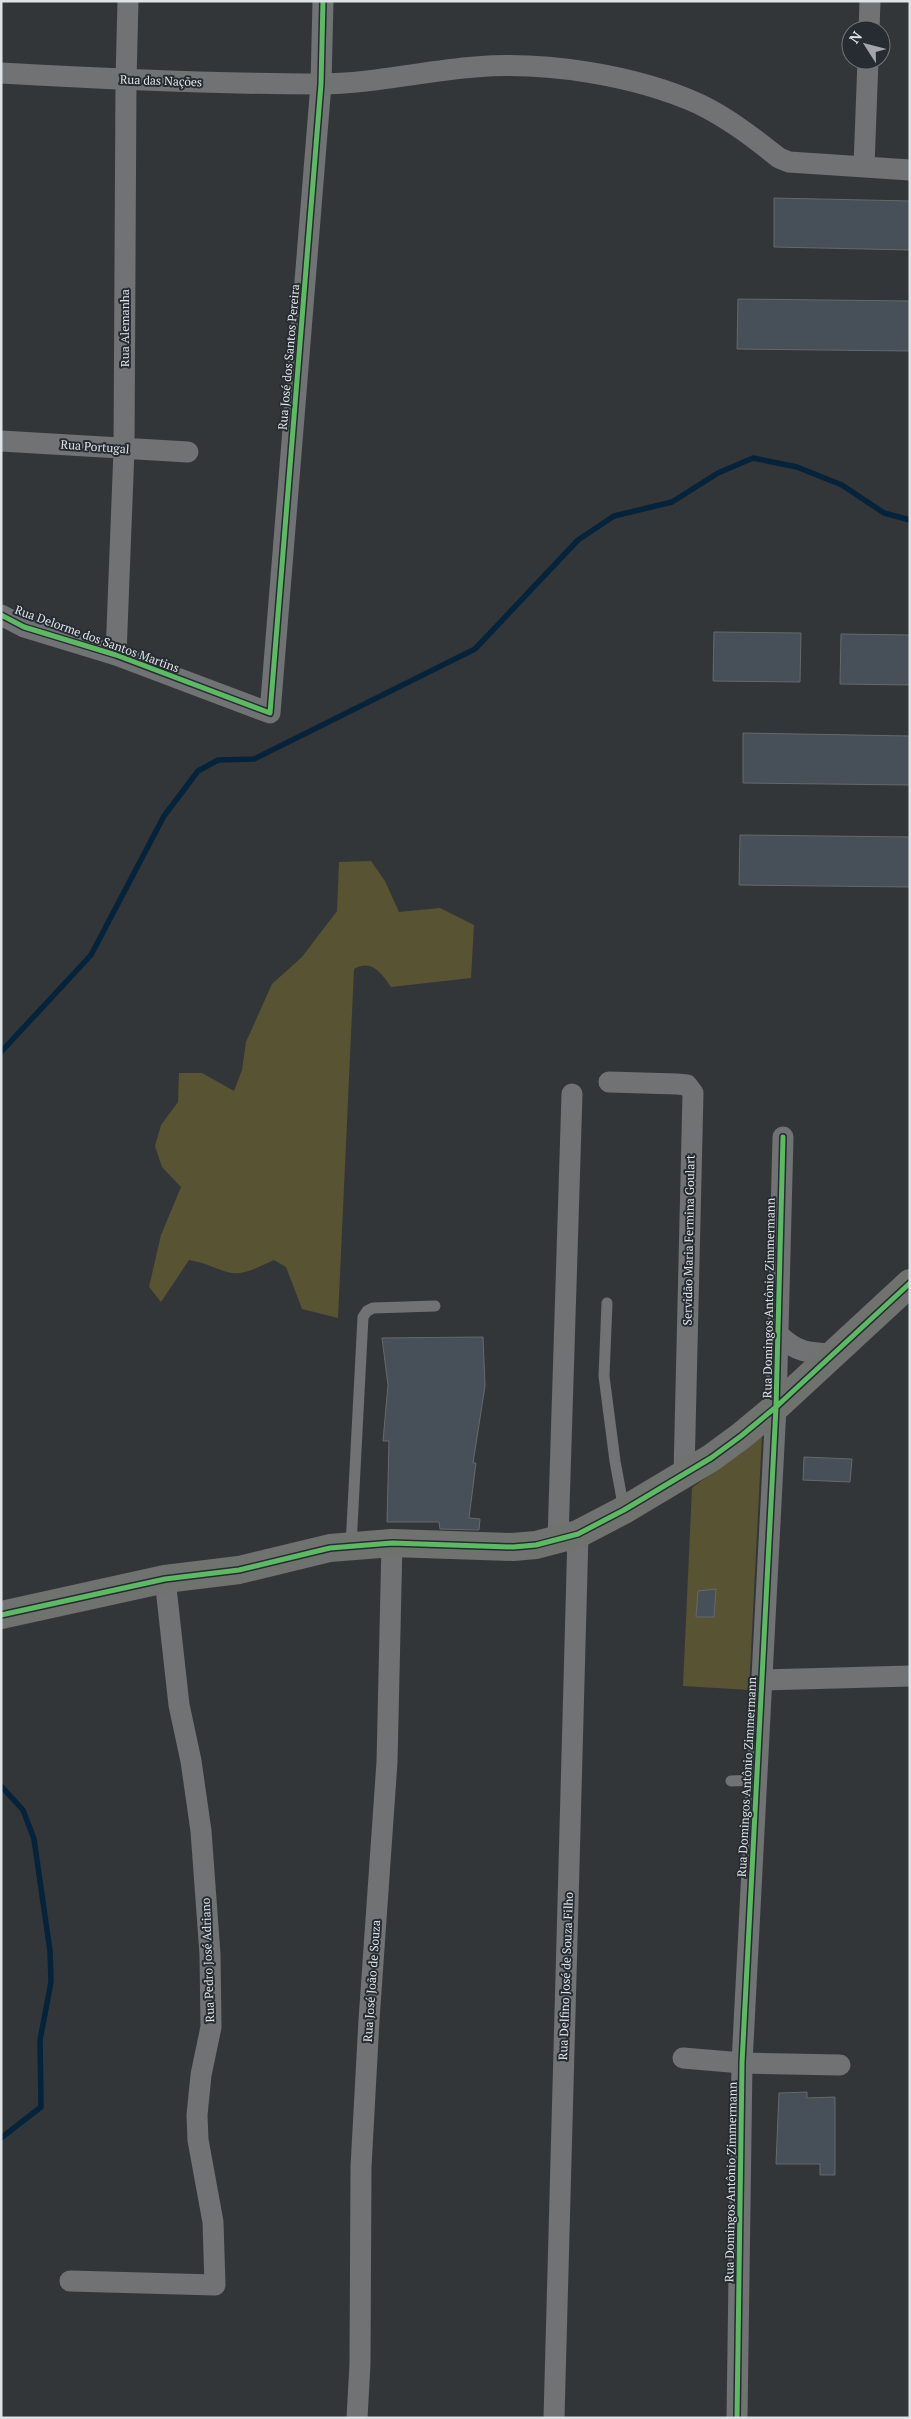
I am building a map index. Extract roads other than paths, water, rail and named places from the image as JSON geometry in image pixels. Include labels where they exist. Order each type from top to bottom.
[{"type":"street","name":"Rua Alemanha","points":[[116,654],[124,450],[128,1]]},
{"type":"street","name":"Rua José dos Santos Pereira","points":[[270,713],[321,84],[323,1]]},
{"type":"street","points":[[869,20],[870,1]]},
{"type":"street","name":"Rua das Nações","points":[[1,73],[126,80],[321,84],[391,79],[432,71],[477,66],[525,66],[591,71],[636,83],[698,104],[725,118],[779,158],[789,162],[910,170]]},
{"type":"street","points":[[864,166],[868,70]]},
{"type":"street","name":"Rua Portugal","points":[[1,441],[124,450],[188,452]]},
{"type":"street","name":"Rua Delorme dos Santos Martins","points":[[1,615],[24,626],[116,654],[270,713]]},
{"type":"street","name":"Servidão Maria Fermina Goulart","points":[[609,1082],[687,1085],[692,1093],[684,1474]]},
{"type":"street","name":"Rua Delfino José de Souza Filho","points":[[554,2418],[568,1537],[572,1094]]},
{"type":"street","name":"Rua Domingos Antônio Zimmermann","points":[[738,2418],[742,2063],[776,1407],[783,1137]]},
{"type":"street","points":[[1,1615],[165,1579],[239,1570],[330,1548],[392,1543],[487,1548],[536,1545],[568,1537],[624,1510],[684,1474],[741,1436],[776,1407],[910,1283]]},
{"type":"street","points":[[778,1334],[790,1346],[800,1351],[834,1354]]},
{"type":"street","name":"Rua José João de Souza","points":[[356,2418],[360,2364],[361,2166],[387,1762],[392,1543]]},
{"type":"street","name":"Rua Pedro José Adriano","points":[[70,2281],[215,2285],[212,2222],[200,2149],[197,2115],[201,2075],[211,2027],[210,1954],[201,1830],[191,1760],[179,1705],[165,1579]]},
{"type":"street","points":[[762,1680],[910,1676]]},
{"type":"street","points":[[683,2058],[742,2063],[840,2065]]},
{"type":"lane","points":[[607,1303],[604,1376],[615,1461],[624,1510]]},
{"type":"lane","points":[[351,1546],[364,1317],[367,1311],[374,1308],[435,1306]]},
{"type":"lane","points":[[732,1781],[757,1780]]},
{"type":"waterway","points":[[1,1052],[91,955],[164,816],[198,771],[218,760],[254,759],[475,649],[578,540],[614,516],[672,502],[718,473],[753,458],[797,467],[842,485],[884,513],[910,520]]},
{"type":"waterway","points":[[1,1786],[23,1810],[34,1839],[50,1951],[51,1982],[40,2040],[41,2107],[1,2138]]}]
